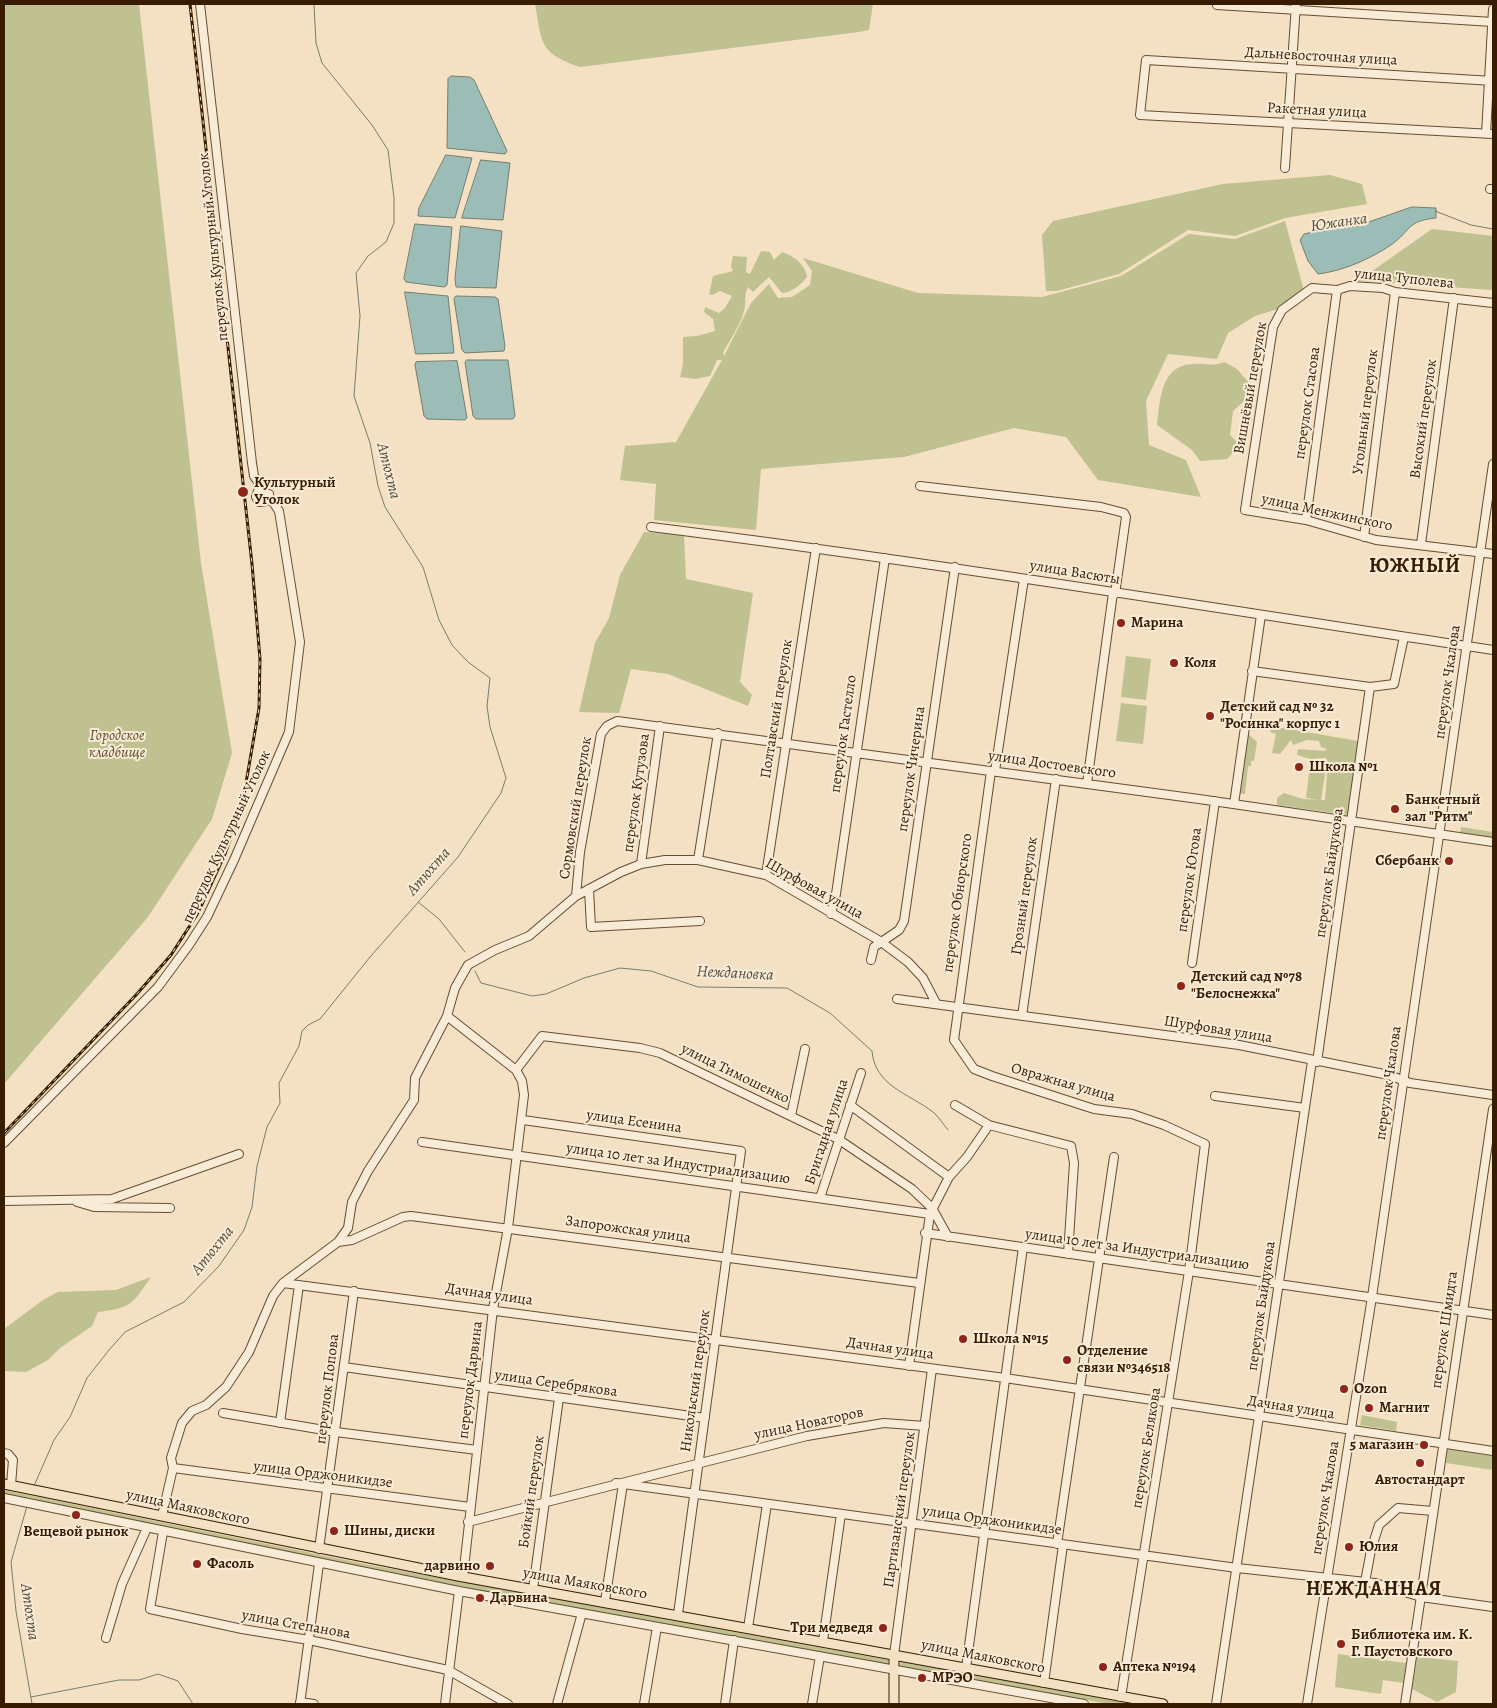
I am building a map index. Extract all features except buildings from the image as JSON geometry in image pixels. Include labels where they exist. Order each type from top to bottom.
[{"type":"main road","name":"улица Маяковского","points":[[11,1485],[463,1577],[678,1614],[1044,1682],[1138,1702],[1163,1704]]},
{"type":"main road","points":[[894,1655],[894,1704]]},
{"type":"street","name":"переулок Культурный Уголок","points":[[4,1143],[158,987],[189,945],[211,909],[234,860],[272,769],[286,745],[290,732],[300,642],[283,534],[266,494],[254,476],[200,4]]},
{"type":"street","points":[[1218,5],[1296,7],[1493,22]]},
{"type":"street","points":[[1285,168],[1296,7]]},
{"type":"street","points":[[1490,134],[1493,9]]},
{"type":"street","name":"Дальневосточная улица","points":[[1140,115],[1146,60],[1291,70],[1491,80]]},
{"type":"street","name":"Ракетная улица","points":[[1140,115],[1490,134]]},
{"type":"street","name":"улица Туполева","points":[[1312,288],[1337,290],[1350,286],[1383,288],[1395,292],[1493,303]]},
{"type":"street","name":"Вишнёвый переулок","points":[[1245,510],[1273,327],[1282,310],[1312,288]]},
{"type":"street","name":"переулок Стасова","points":[[1306,520],[1337,290]]},
{"type":"street","name":"Угольный переулок","points":[[1364,537],[1395,292]]},
{"type":"street","name":"Высокий переулок","points":[[1421,544],[1454,298]]},
{"type":"street","name":"переулок Чкалова","points":[[1307,1704],[1372,1298],[1493,464]]},
{"type":"street","points":[[920,486],[1101,507],[1124,513],[1126,517],[1087,783]]},
{"type":"street","name":"улица Менжинского","points":[[1245,510],[1306,520],[1364,537],[1493,554]]},
{"type":"street","name":"улица Васюты","points":[[651,527],[955,567],[1493,650]]},
{"type":"street","name":"Полтавский переулок","points":[[766,875],[816,548]]},
{"type":"street","name":"переулок Гастелло","points":[[831,914],[836,894],[855,753],[885,558]]},
{"type":"street","name":"переулок Чичерина","points":[[871,960],[874,947],[899,930],[904,921],[955,567]]},
{"type":"street","name":"переулок Обнорского","points":[[954,1040],[957,1006],[1024,579]]},
{"type":"street","points":[[1234,804],[1261,615]]},
{"type":"street","points":[[1252,670],[1370,687],[1394,684],[1404,637]]},
{"type":"street","name":"переулок Байдукова","points":[[1216,1704],[1305,1108],[1352,822],[1370,687]]},
{"type":"street","name":"улица Достоевского","points":[[607,726],[618,721],[718,733],[786,744],[1215,801],[1493,842]]},
{"type":"street","name":"Сормовский переулок","points":[[576,896],[580,852],[601,734],[607,726]]},
{"type":"street","name":"переулок Кутузова","points":[[641,864],[660,726]]},
{"type":"street","points":[[698,860],[718,733]]},
{"type":"street","name":"Грозный переулок","points":[[1022,1016],[1056,779]]},
{"type":"street","name":"переулок Югова","points":[[1192,963],[1215,801]]},
{"type":"street","name":"Шурфовая улица","points":[[447,1016],[455,988],[468,965],[495,950],[530,936],[576,896],[589,889],[641,864],[665,860],[698,860],[766,875],[880,942],[908,962],[923,978],[936,1003]]},
{"type":"street","points":[[589,889],[591,927],[700,921]]},
{"type":"street","name":"Шурфовая улица","points":[[897,999],[1239,1045],[1410,1083],[1493,1095]]},
{"type":"street","points":[[162,1516],[173,1468],[171,1458],[182,1423],[192,1411],[206,1405],[226,1387],[249,1352],[273,1296],[283,1283],[338,1242],[348,1228],[352,1202],[368,1171],[414,1100],[415,1078],[447,1016],[516,1070]]},
{"type":"street","name":"улица Тимошенко","points":[[516,1070],[542,1036],[640,1048],[660,1053],[838,1139],[912,1188],[931,1211],[948,1237]]},
{"type":"street","name":"Овражная улица","points":[[954,1040],[974,1069],[1094,1109],[1140,1117],[1164,1125],[1205,1144]]},
{"type":"street","points":[[791,1116],[805,1049]]},
{"type":"street","name":"переулок Дарвина","points":[[463,1577],[493,1309],[508,1228],[523,1120],[522,1081],[516,1070]]},
{"type":"street","name":"Бригадная улица","points":[[820,1198],[861,1074]]},
{"type":"street","points":[[1215,1096],[1305,1108]]},
{"type":"street","points":[[850,1105],[949,1177]]},
{"type":"street","points":[[955,1105],[989,1126],[1071,1146],[1074,1163],[1068,1254]]},
{"type":"street","name":"переулок Шмидта","points":[[1405,1704],[1493,1109]]},
{"type":"street","name":"улица Есенина","points":[[523,1120],[741,1151]]},
{"type":"street","points":[[909,1366],[925,1233],[931,1211],[949,1177],[967,1157],[989,1126]]},
{"type":"street","name":"улица 10 лет за Индустриализацию","points":[[422,1142],[820,1198],[931,1211]]},
{"type":"street","name":"переулок Белякова","points":[[1121,1697],[1145,1556],[1205,1144]]},
{"type":"street","name":"Никольский переулок","points":[[678,1614],[741,1151]]},
{"type":"street","points":[[4,1201],[112,1200],[239,1154]]},
{"type":"street","points":[[1044,1682],[1080,1390],[1114,1157]]},
{"type":"street","points":[[71,1200],[94,1208],[170,1208]]},
{"type":"street","name":"Запорожская улица","points":[[338,1242],[352,1240],[403,1217],[412,1216],[919,1283]]},
{"type":"street","name":"улица 10 лет за Индустриализацию","points":[[925,1233],[1493,1314]]},
{"type":"street","points":[[966,1668],[1022,1247]]},
{"type":"street","name":"Дачная улица","points":[[283,1283],[493,1309],[1005,1378],[1493,1451]]},
{"type":"street","points":[[280,1423],[300,1285]]},
{"type":"street","name":"переулок Попова","points":[[319,1549],[354,1291]]},
{"type":"street","name":"улица Серебрякова","points":[[344,1367],[705,1418]]},
{"type":"street","name":"Партизанский переулок","points":[[894,1655],[932,1369]]},
{"type":"street","name":"Бойкий переулок","points":[[532,1589],[559,1398]]},
{"type":"street","points":[[223,1413],[336,1432],[477,1450]]},
{"type":"street","name":"улица Новаторов","points":[[699,1463],[807,1436],[884,1422],[925,1426]]},
{"type":"street","points":[[4,1453],[8,1454],[13,1460],[11,1485]]},
{"type":"street","name":"улица Орджоникидзе","points":[[468,1522],[699,1463]]},
{"type":"street","name":"улица Орджоникидзе","points":[[173,1468],[470,1507]]},
{"type":"street","points":[[605,1601],[620,1484]]},
{"type":"street","name":"улица Орджоникидзе","points":[[620,1484],[1145,1556],[1365,1582],[1421,1597],[1493,1607]]},
{"type":"street","name":"улица Маяковского","points":[[4,1498],[319,1564],[459,1591],[1084,1704]]},
{"type":"street","points":[[748,1628],[767,1504]]},
{"type":"street","points":[[1365,1582],[1371,1550],[1379,1525],[1398,1508],[1433,1511]]},
{"type":"street","points":[[823,1641],[841,1514]]},
{"type":"street","points":[[106,1638],[122,1584],[147,1528]]},
{"type":"street","name":"улица Степанова","points":[[163,1532],[150,1609],[448,1670],[508,1704]]},
{"type":"street","points":[[314,1704],[300,1703],[319,1564]]},
{"type":"street","points":[[445,1704],[459,1591]]},
{"type":"street","points":[[557,1704],[582,1613]]},
{"type":"street","points":[[644,1704],[657,1627]]},
{"type":"street","points":[[725,1704],[734,1640]]},
{"type":"street","points":[[812,1704],[820,1656]]},
{"type":"green space","name":"Городское кладбище","points":[[4,4],[139,4],[201,563],[232,753],[212,819],[148,917],[4,1084]]},
{"type":"green space","points":[[535,4],[873,4],[869,30],[580,67],[557,57],[545,45],[539,28]]},
{"type":"green space","points":[[1330,175],[1362,184],[1367,204],[1285,218],[1235,236],[1188,230],[1119,274],[1057,291],[1046,291],[1042,235],[1053,221],[1223,184]]},
{"type":"green space","points":[[1285,221],[1304,291],[1281,308],[1255,316],[1228,333],[1217,359],[1168,354],[1146,401],[1149,445],[1186,460],[1201,497],[1098,480],[1066,437],[1014,428],[904,457],[761,469],[756,530],[654,520],[656,484],[620,480],[625,446],[676,442],[722,360],[717,360],[710,376],[695,379],[680,377],[683,364],[683,337],[697,336],[715,331],[713,319],[704,312],[705,307],[719,313],[725,308],[732,296],[720,291],[712,295],[709,294],[713,276],[733,271],[731,266],[733,256],[747,257],[746,272],[750,274],[761,251],[770,252],[774,260],[782,252],[798,261],[804,268],[807,277],[796,288],[782,293],[769,277],[753,292],[748,287],[742,318],[723,353],[724,356],[751,303],[769,284],[778,298],[792,297],[810,285],[812,271],[803,258],[918,293],[1042,297],[1121,276],[1189,234],[1235,239]]},
{"type":"green space","points":[[1432,229],[1493,236],[1493,290],[1358,281]]},
{"type":"green space","points":[[1224,362],[1237,369],[1250,384],[1245,400],[1233,411],[1230,435],[1240,445],[1227,459],[1200,461],[1192,450],[1157,425],[1161,395],[1168,377],[1182,366]]},
{"type":"green space","points":[[644,532],[684,535],[686,579],[753,593],[740,682],[752,695],[748,706],[668,674],[631,669],[619,713],[579,712],[595,643],[609,618],[620,575]]},
{"type":"green space","points":[[1126,656],[1151,659],[1146,700],[1121,697]]},
{"type":"green space","points":[[1121,703],[1147,706],[1143,744],[1116,741]]},
{"type":"green space","points":[[1271,726],[1358,741],[1351,811],[1348,815],[1277,805],[1277,798],[1284,793],[1303,799],[1325,800],[1328,762],[1326,758],[1311,759],[1297,755],[1298,749],[1324,751],[1327,749],[1321,747],[1319,741],[1307,740],[1293,745],[1291,740],[1280,754],[1272,753],[1276,734],[1270,732]]},
{"type":"green space","points":[[1246,732],[1257,742],[1254,761],[1251,761],[1251,766],[1248,766],[1245,794],[1237,793]]},
{"type":"green space","points":[[1310,766],[1326,768],[1321,800],[1306,798]]},
{"type":"green space","points":[[1461,827],[1493,832],[1493,839],[1460,834]]},
{"type":"green space","points":[[151,1277],[130,1304],[118,1309],[98,1312],[92,1326],[60,1348],[48,1360],[26,1372],[4,1371],[4,1329],[43,1300],[58,1292],[116,1290]]},
{"type":"green space","points":[[1362,1415],[1397,1422],[1396,1431],[1360,1425]]},
{"type":"green space","points":[[1447,1449],[1493,1456],[1493,1470],[1446,1463]]},
{"type":"green space","points":[[4,1490],[370,1565],[888,1660],[888,1665],[368,1571],[4,1496]]},
{"type":"green space","points":[[1338,1654],[1406,1663],[1404,1683],[1383,1680],[1381,1694],[1335,1687]]},
{"type":"green space","points":[[1417,1657],[1458,1661],[1456,1692],[1437,1702],[1412,1689]]},
{"type":"green space","points":[[901,1661],[1132,1704],[1109,1704],[900,1666]]},
{"type":"water","points":[[451,76],[470,77],[474,80],[507,151],[505,154],[447,148],[448,79]]},
{"type":"water","points":[[446,155],[472,158],[455,218],[418,216],[419,208]]},
{"type":"water","points":[[481,160],[510,163],[503,220],[462,218]]},
{"type":"water","points":[[1412,207],[1436,208],[1436,218],[1419,221],[1391,245],[1365,260],[1347,267],[1318,274],[1308,261],[1300,240],[1304,234],[1330,228],[1357,226]]},
{"type":"water","points":[[415,224],[452,227],[447,285],[444,287],[406,282],[404,279]]},
{"type":"water","points":[[461,226],[502,231],[496,288],[456,287],[455,279]]},
{"type":"water","points":[[405,292],[448,296],[454,353],[416,354]]},
{"type":"water","points":[[456,296],[495,297],[498,299],[505,346],[504,351],[465,353],[462,350],[454,299]]},
{"type":"water","points":[[467,360],[508,360],[515,416],[513,419],[476,419],[473,416],[465,362]]},
{"type":"water","points":[[457,361],[467,418],[465,420],[427,419],[424,416],[416,362]]},
{"type":"waterway","name":"Атюхта","points":[[34,1486],[54,1440],[70,1417],[87,1378],[109,1350],[125,1332],[184,1302],[219,1266],[244,1230],[252,1207],[257,1166],[267,1127],[280,1103],[279,1083],[299,1046],[302,1031],[308,1025],[320,1019],[370,957],[458,857],[501,793],[506,778],[490,727],[487,706],[490,678],[468,662],[452,645],[439,620],[423,567],[385,507],[378,486],[370,443],[354,396],[360,316],[356,273],[368,256],[386,242],[394,223],[394,198],[388,150],[372,125],[322,63],[316,43],[314,4]]},
{"type":"waterway","name":"Южанка","points":[[1435,211],[1471,225],[1493,229]]},
{"type":"waterway","name":"Неждановка","points":[[418,902],[439,919],[465,952]]},
{"type":"waterway","name":"Неждановка","points":[[475,971],[481,983],[532,996],[546,994],[584,978],[620,968],[651,971],[698,987],[787,988],[830,1013],[872,1051],[874,1063],[886,1081],[933,1112],[948,1130]]},
{"type":"waterway","name":"Атюхта","points":[[27,1506],[11,1562],[16,1611],[32,1704]]},
{"type":"waterway","points":[[31,1697],[119,1680],[139,1680],[158,1674],[178,1681],[193,1704]]},
{"type":"railway","points":[[4,1133],[136,995],[171,955],[198,913],[225,854],[242,806],[259,708],[260,659],[252,564],[190,4]]},
{"type":"place","name":"Культурный Уголок","points":[[243,492]]},
{"type":"place","name":"Марина","points":[[1121,623]]},
{"type":"place","name":"Коля","points":[[1174,663]]},
{"type":"place","name":"Детский сад № 32 \"Росинка\" корпус 1","points":[[1210,716]]},
{"type":"place","name":"Школа №1","points":[[1299,767]]},
{"type":"place","name":"Банкетный зал \"Ритм\"","points":[[1395,809]]},
{"type":"place","name":"Сбербанк","points":[[1449,861]]},
{"type":"place","name":"Детский сад №78 \"Белоснежка\"","points":[[1181,986]]},
{"type":"place","name":"Школа №15","points":[[963,1339]]},
{"type":"place","name":"Отделение связи №346518","points":[[1067,1360]]},
{"type":"place","name":"Ozon","points":[[1344,1389]]},
{"type":"place","name":"Магнит","points":[[1369,1408]]},
{"type":"place","name":"5 магазин","points":[[1424,1445]]},
{"type":"place","name":"Автостандарт","points":[[1420,1463]]},
{"type":"place","name":"Вещевой рынок","points":[[76,1515]]},
{"type":"place","name":"Шины, диски","points":[[334,1531]]},
{"type":"place","name":"Юлия","points":[[1349,1547]]},
{"type":"place","name":"Фасоль","points":[[197,1564]]},
{"type":"place","name":"дарвино","points":[[490,1566]]},
{"type":"place","name":"Дарвина","points":[[480,1598]]},
{"type":"place","name":"Три медведя","points":[[883,1628]]},
{"type":"place","name":"Библиотека им. К. Г. Паустовского","points":[[1341,1644]]},
{"type":"place","name":"Аптека №194","points":[[1103,1667]]},
{"type":"place","name":"МРЭО","points":[[922,1678]]},
{"type":"district","name":"ЮЖНЫЙ","points":[[1415,567]]},
{"type":"district","name":"НЕЖДАННАЯ","points":[[1374,1590]]}]
